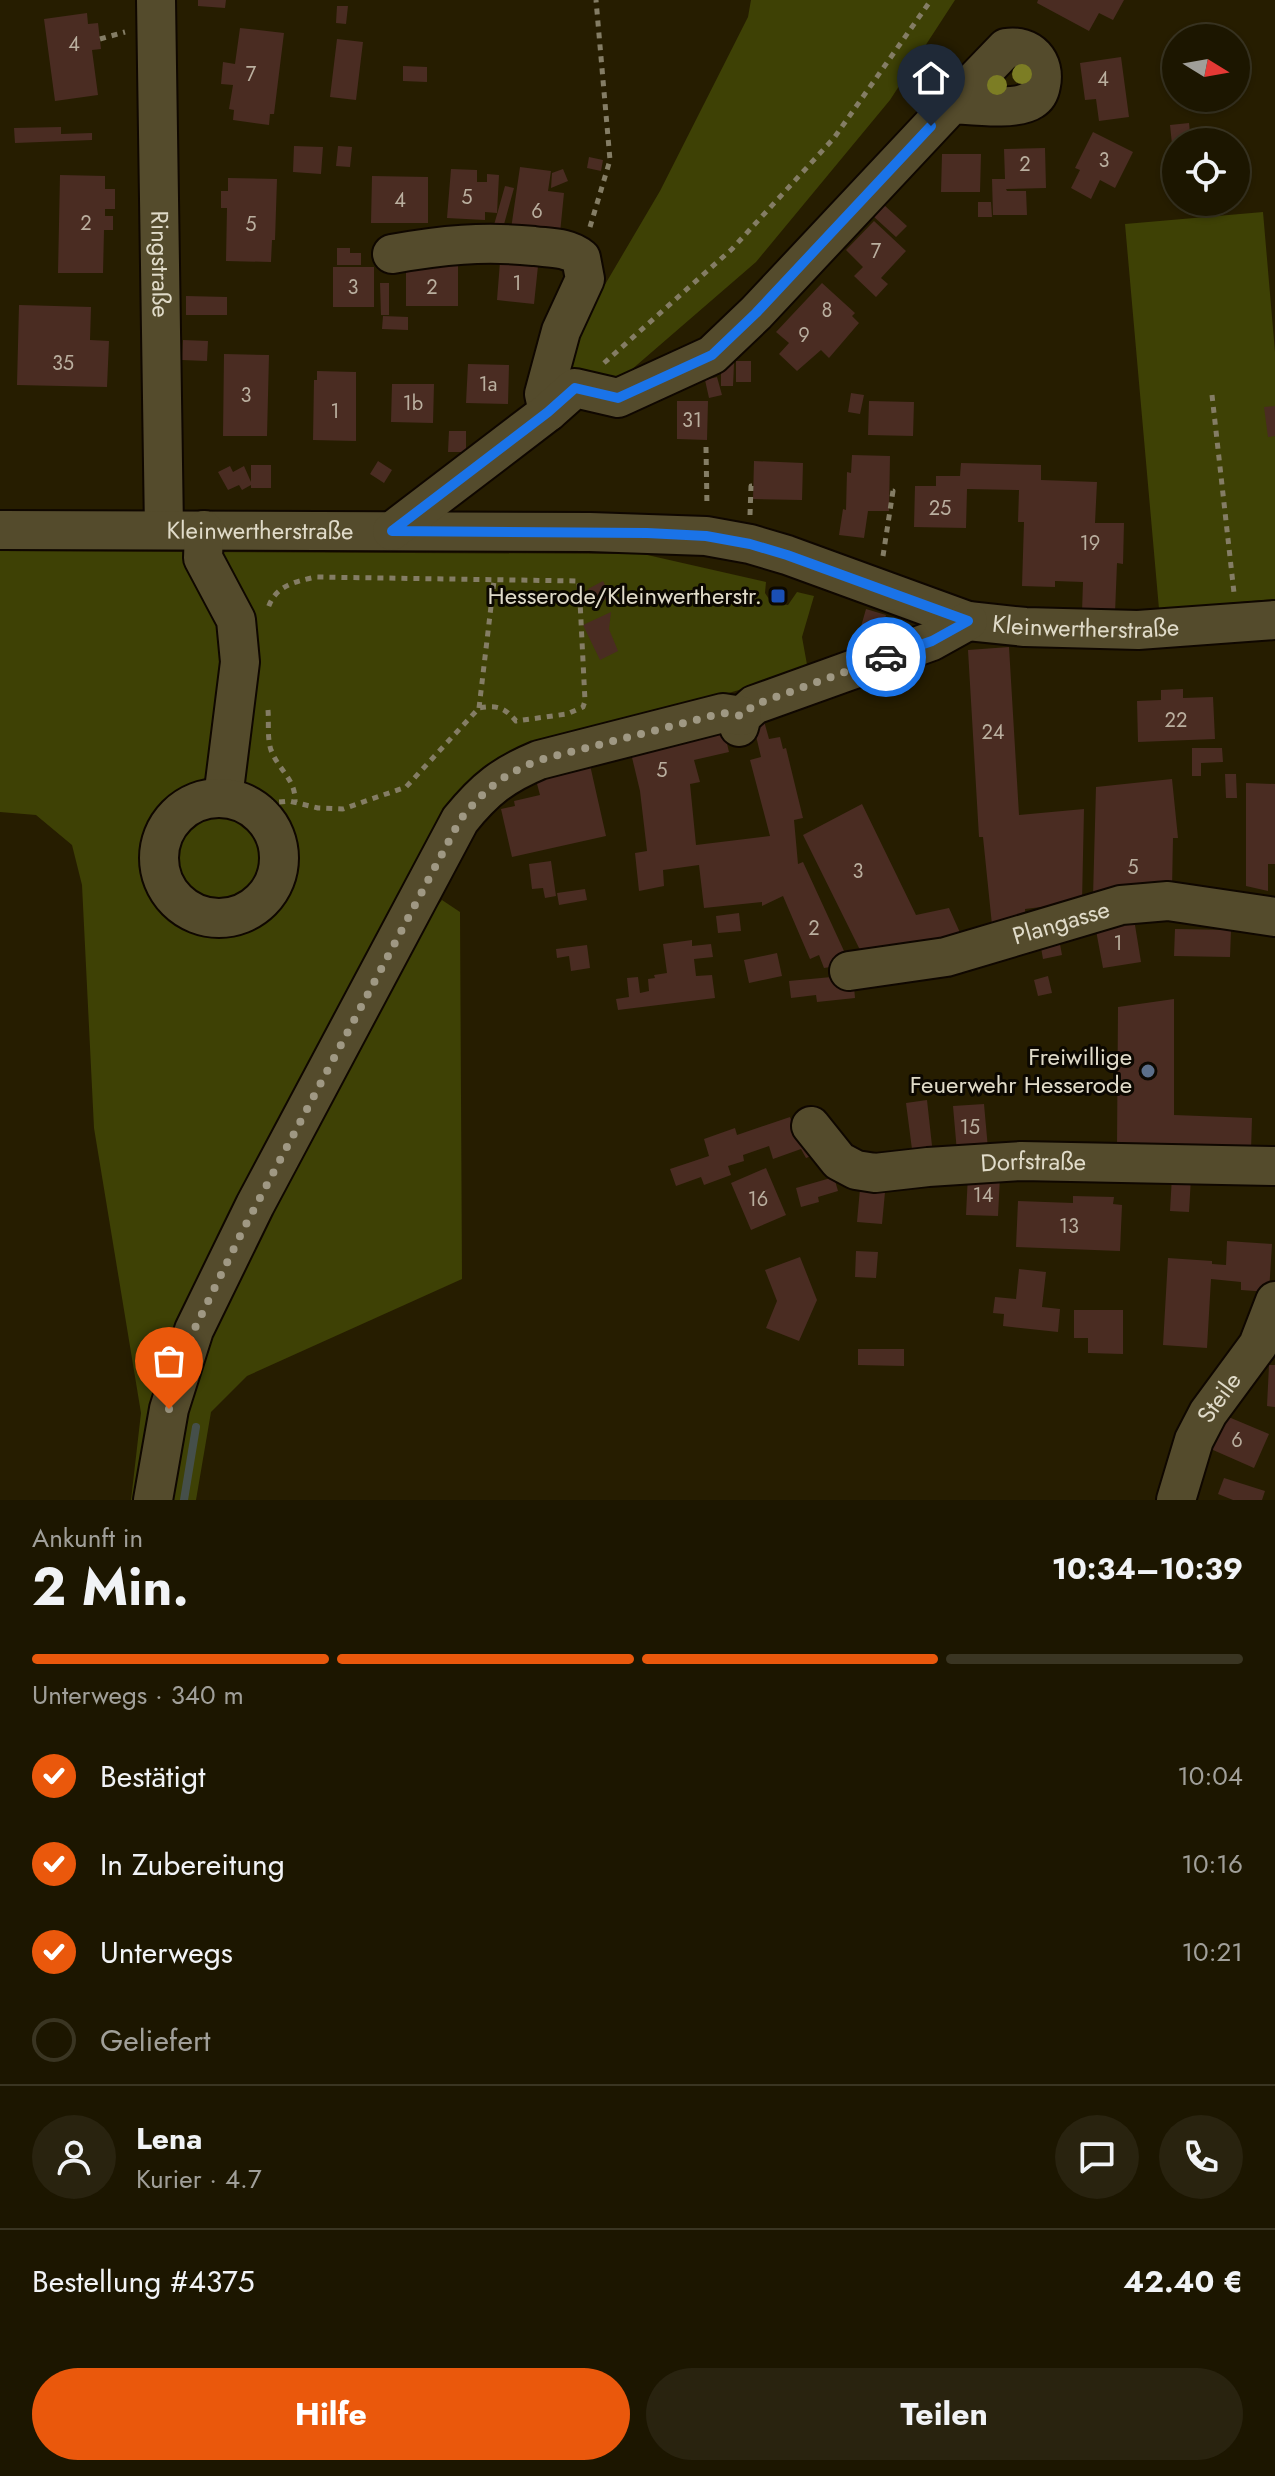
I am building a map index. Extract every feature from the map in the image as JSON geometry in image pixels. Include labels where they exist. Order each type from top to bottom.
[{"type":"street","name":"Ringstraße","points":[[156,0],[164,530]]},
{"type":"street","points":[[392,254],[450,244],[493,242],[566,250],[581,258],[585,279],[561,331],[544,394],[562,400],[618,398],[712,355],[756,313],[952,104]]},
{"type":"street","points":[[392,531],[562,400]]},
{"type":"street","name":"Kleinwertherstraße","points":[[0,530],[647,533],[706,536],[787,555],[968,621],[1025,627],[1138,630],[1275,620]]},
{"type":"street","points":[[204,530],[203,558],[236,620],[240,662],[223,798]]},
{"type":"street","points":[[153,1500],[169,1409],[194,1330],[263,1191],[460,820],[483,791],[514,770],[539,760],[723,713],[741,722],[754,705],[932,641],[968,621]]},
{"type":"street","points":[[223,798],[242,802],[258,812],[270,826],[278,844],[279,863],[275,881],[265,898],[242,914],[214,919],[196,914],[180,904],[168,890],[161,873],[161,845],[173,819],[187,807],[204,800],[223,798]]},
{"type":"street","name":"Plangasse","points":[[849,971],[946,957],[1121,905],[1168,901],[1275,917]]},
{"type":"street","name":"Dorfstraße","points":[[811,1126],[839,1161],[856,1170],[875,1173],[1021,1161],[1275,1166]]},
{"type":"street","name":"Steile","points":[[1176,1500],[1194,1440],[1208,1413],[1258,1345],[1275,1301]]},
{"type":"path","points":[[581,258],[610,160],[596,0]]},
{"type":"path","points":[[562,400],[732,249],[834,138],[931,0]]},
{"type":"path","points":[[1212,395],[1234,593],[1248,591]]},
{"type":"path","points":[[706,447],[706,536]]},
{"type":"path","points":[[878,589],[893,491],[890,491]]},
{"type":"path","points":[[266,617],[270,599],[280,589],[316,577],[579,581],[583,707],[567,714],[516,721],[496,705],[479,708]]},
{"type":"path","points":[[258,812],[271,803],[295,802],[318,808],[343,809],[406,787],[479,708],[494,581]]},
{"type":"path","points":[[268,697],[269,745],[276,761],[296,789],[295,802]]},
{"type":"shaded area","points":[[751,0],[955,0],[890,100],[756,262],[623,377],[565,372],[573,339],[660,191],[748,17]]},
{"type":"shaded area","points":[[1263,212],[1275,352],[1275,599],[1159,609],[1125,224],[1250,216],[1250,213]]},
{"type":"shaded area","points":[[0,551],[643,554],[766,582],[765,593],[771,602],[788,605],[797,592],[814,596],[802,637],[808,670],[508,757],[426,920],[442,900],[460,912],[462,1279],[247,1376],[211,1412],[196,1500],[131,1500],[141,1413],[94,1128],[82,885],[72,845],[36,815],[0,812]]},
{"type":"building","points":[[198,0],[226,0],[225,8],[198,6]]},
{"type":"building","points":[[1038,0],[1124,0],[1113,20],[1099,13],[1089,31],[1037,3]]},
{"type":"building","points":[[337,6],[348,6],[346,24],[336,23]]},
{"type":"building","points":[[87,13],[88,24],[98,23],[101,49],[92,50],[98,95],[55,101],[44,19]]},
{"type":"building","points":[[240,28],[284,33],[274,114],[270,114],[269,125],[233,120],[234,110],[229,109],[233,85],[221,84],[223,62],[235,64]]},
{"type":"building","points":[[337,39],[363,42],[356,100],[330,97]]},
{"type":"building","points":[[1121,57],[1129,117],[1099,121],[1096,99],[1085,100],[1080,63]]},
{"type":"building","points":[[403,66],[427,67],[427,82],[403,81]]},
{"type":"building","points":[[1189,123],[1190,128],[1170,128],[1170,125]]},
{"type":"building","points":[[61,127],[61,134],[92,133],[92,140],[15,143],[14,128]]},
{"type":"building","points":[[1093,132],[1133,152],[1115,188],[1100,180],[1091,199],[1071,188],[1080,170],[1075,168]]},
{"type":"building","points":[[294,146],[323,147],[321,174],[293,172]]},
{"type":"building","points":[[338,146],[352,147],[350,167],[336,166]]},
{"type":"building","points":[[1045,148],[1046,188],[1006,189],[1026,191],[1027,215],[993,215],[992,179],[1005,179],[1004,149]]},
{"type":"building","points":[[942,154],[981,154],[980,192],[941,192]]},
{"type":"building","points":[[589,157],[603,160],[601,171],[587,168]]},
{"type":"building","points":[[520,167],[551,171],[548,191],[564,193],[560,233],[511,229]]},
{"type":"building","points":[[451,169],[477,170],[477,182],[487,182],[487,174],[499,175],[497,213],[485,212],[485,220],[447,218]]},
{"type":"building","points":[[563,169],[568,181],[551,188],[552,173]]},
{"type":"building","points":[[60,175],[105,176],[105,189],[115,189],[115,209],[105,209],[105,216],[113,216],[113,230],[104,230],[103,273],[58,273]]},
{"type":"building","points":[[372,176],[428,177],[428,223],[371,223]]},
{"type":"building","points":[[228,178],[277,179],[275,240],[272,240],[271,262],[226,261],[227,208],[221,208],[221,191],[228,191]]},
{"type":"building","points":[[505,186],[514,188],[503,228],[494,225]]},
{"type":"building","points":[[978,202],[991,202],[992,217],[978,217]]},
{"type":"building","points":[[884,205],[907,226],[896,237],[873,216]]},
{"type":"building","points":[[874,221],[906,251],[881,278],[888,284],[876,297],[854,276],[863,267],[846,250]]},
{"type":"building","points":[[337,248],[350,248],[350,253],[361,253],[361,265],[337,265]]},
{"type":"building","points":[[458,251],[458,306],[406,306],[406,268]]},
{"type":"building","points":[[500,262],[538,266],[534,304],[497,300]]},
{"type":"building","points":[[333,267],[374,267],[374,307],[333,307]]},
{"type":"building","points":[[380,283],[389,283],[389,315],[381,315]]},
{"type":"building","points":[[822,283],[855,313],[852,316],[859,323],[829,358],[821,350],[797,371],[779,354],[789,343],[776,332]]},
{"type":"building","points":[[186,296],[227,297],[227,315],[186,315]]},
{"type":"building","points":[[19,305],[91,307],[90,340],[109,341],[107,387],[17,385]]},
{"type":"building","points":[[383,316],[408,317],[408,330],[382,329]]},
{"type":"building","points":[[183,340],[208,341],[207,361],[182,360]]},
{"type":"building","points":[[224,354],[269,355],[267,436],[223,436]]},
{"type":"building","points":[[736,361],[751,361],[751,382],[736,382]]},
{"type":"building","points":[[721,363],[734,363],[733,386],[721,386]]},
{"type":"building","points":[[468,364],[509,365],[508,404],[466,403]]},
{"type":"building","points":[[317,371],[356,372],[356,441],[313,440],[314,380],[317,380]]},
{"type":"building","points":[[717,377],[722,395],[709,398],[705,380]]},
{"type":"building","points":[[392,384],[434,384],[433,423],[391,422]]},
{"type":"building","points":[[851,393],[864,395],[860,414],[848,412]]},
{"type":"building","points":[[677,401],[708,401],[707,440],[677,439]]},
{"type":"building","points":[[869,401],[914,402],[913,436],[868,435]]},
{"type":"building","points":[[1275,406],[1275,436],[1268,437],[1264,407]]},
{"type":"building","points":[[449,431],[466,431],[466,452],[448,452]]},
{"type":"building","points":[[852,455],[890,456],[889,511],[868,511],[864,538],[839,535],[843,509],[846,510],[847,472],[851,473]]},
{"type":"building","points":[[378,461],[392,470],[384,483],[370,474]]},
{"type":"building","points":[[754,461],[803,463],[802,500],[753,499]]},
{"type":"building","points":[[961,463],[1041,465],[1041,480],[1097,482],[1095,523],[1124,523],[1123,564],[1117,563],[1115,613],[1082,612],[1083,582],[1055,581],[1055,587],[1022,586],[1024,522],[1018,522],[1019,490],[967,489],[966,528],[914,527],[915,486],[936,486],[936,476],[960,476]]},
{"type":"building","points":[[251,465],[271,465],[271,488],[251,488],[251,485],[242,490],[239,485],[228,490],[218,472],[230,466],[233,472],[244,466],[251,482]]},
{"type":"building","points":[[603,581],[611,597],[596,604],[588,589]]},
{"type":"building","points":[[866,609],[886,615],[880,636],[860,630]]},
{"type":"building","points":[[611,612],[609,629],[618,651],[600,660],[583,625]]},
{"type":"building","points":[[1009,647],[1019,815],[1084,809],[1082,902],[1025,909],[1026,922],[992,925],[983,837],[979,837],[968,650]]},
{"type":"building","points":[[1183,689],[1183,698],[1213,697],[1215,739],[1138,742],[1137,701],[1161,700],[1161,690]]},
{"type":"building","points":[[764,721],[769,739],[780,737],[783,749],[786,748],[803,818],[794,820],[798,864],[803,862],[850,964],[824,968],[819,955],[810,959],[783,896],[762,906],[762,902],[704,908],[699,865],[663,870],[664,886],[639,891],[635,853],[647,851],[640,791],[630,749],[723,727],[729,752],[694,760],[700,782],[690,784],[696,845],[770,836],[750,760],[761,757],[753,723]]},
{"type":"building","points":[[1192,748],[1222,748],[1223,762],[1201,763],[1201,776],[1192,776]]},
{"type":"building","points":[[590,765],[606,836],[512,857],[501,809],[515,806],[514,801],[540,795],[536,780],[559,775],[561,768]]},
{"type":"building","points":[[1225,774],[1236,774],[1237,798],[1226,798]]},
{"type":"building","points":[[1172,779],[1178,838],[1173,838],[1172,889],[1093,897],[1096,787]]},
{"type":"building","points":[[1246,783],[1275,784],[1275,864],[1268,864],[1268,891],[1246,886]]},
{"type":"building","points":[[862,804],[916,915],[949,908],[966,946],[864,958],[803,835]]},
{"type":"building","points":[[551,861],[556,896],[545,898],[543,888],[532,889],[529,864]]},
{"type":"building","points":[[585,889],[587,900],[559,905],[557,893]]},
{"type":"building","points":[[739,913],[741,931],[718,933],[716,916]]},
{"type":"building","points":[[1134,919],[1141,962],[1103,968],[1095,925]]},
{"type":"building","points":[[1175,929],[1231,930],[1230,957],[1174,956]]},
{"type":"building","points":[[1059,939],[1062,955],[1043,959],[1040,942]]},
{"type":"building","points":[[692,940],[692,946],[711,944],[713,957],[694,959],[696,976],[712,975],[715,998],[618,1010],[616,999],[629,997],[627,978],[638,977],[640,993],[649,991],[648,979],[667,973],[663,944]]},
{"type":"building","points":[[587,945],[590,968],[571,971],[569,956],[557,958],[556,949]]},
{"type":"building","points":[[777,953],[782,976],[749,983],[744,960]]},
{"type":"building","points":[[853,975],[855,998],[817,1002],[816,995],[791,998],[789,981]]},
{"type":"building","points":[[1048,976],[1052,993],[1038,996],[1034,980]]},
{"type":"building","points":[[1174,999],[1174,1115],[1252,1118],[1251,1151],[1117,1148],[1118,1007]]},
{"type":"building","points":[[927,1100],[933,1155],[913,1157],[906,1103]]},
{"type":"building","points":[[984,1104],[988,1149],[957,1152],[953,1106]]},
{"type":"building","points":[[790,1117],[797,1137],[822,1152],[806,1158],[801,1149],[773,1159],[769,1146],[743,1155],[744,1161],[728,1166],[731,1175],[704,1185],[701,1177],[676,1186],[670,1169],[709,1156],[704,1139],[735,1128],[737,1135]]},
{"type":"building","points":[[766,1168],[786,1215],[751,1230],[731,1183]]},
{"type":"building","points":[[968,1174],[1000,1176],[998,1216],[966,1215]]},
{"type":"building","points":[[1172,1176],[1191,1177],[1189,1212],[1170,1211]]},
{"type":"building","points":[[834,1177],[838,1191],[818,1197],[819,1202],[801,1207],[796,1188]]},
{"type":"building","points":[[860,1189],[885,1192],[882,1224],[857,1222]]},
{"type":"building","points":[[1073,1196],[1114,1197],[1113,1204],[1122,1205],[1120,1251],[1016,1247],[1018,1201],[1073,1203]]},
{"type":"building","points":[[1227,1241],[1272,1244],[1269,1292],[1241,1290],[1241,1282],[1211,1279],[1207,1348],[1163,1345],[1168,1258],[1226,1265]]},
{"type":"building","points":[[856,1251],[878,1252],[876,1278],[855,1277]]},
{"type":"building","points":[[800,1257],[817,1300],[799,1341],[766,1328],[777,1301],[765,1270]]},
{"type":"building","points":[[1019,1269],[1046,1272],[1042,1307],[1060,1309],[1058,1332],[1003,1326],[1004,1314],[993,1313],[995,1297],[1016,1299]]},
{"type":"building","points":[[1074,1310],[1123,1310],[1123,1354],[1088,1353],[1088,1338],[1074,1338]]},
{"type":"building","points":[[858,1349],[904,1349],[904,1366],[858,1365]]},
{"type":"building","points":[[1269,1365],[1275,1365],[1275,1407],[1267,1406]]},
{"type":"building","points":[[1219,1413],[1269,1434],[1254,1468],[1204,1446]]},
{"type":"building","points":[[1224,1478],[1265,1491],[1262,1500],[1233,1500],[1218,1494]]},
{"type":"waterway","points":[[184,1500],[196,1427]]},
{"type":"way so far","points":[[169,1409],[194,1330],[255,1205],[460,820],[483,791],[514,770],[539,760],[723,713],[742,716],[754,705],[886,657]]},
{"type":"place","name":"Hesserode/Kleinwertherstr.","points":[[778,596]]},
{"type":"place","name":"Freiwillige Feuerwehr Hesserode","points":[[1148,1071]]},
{"type":"route","points":[[886,657],[932,641],[968,621],[787,555],[706,536],[392,531],[575,388],[618,398],[712,355],[756,313],[931,126]]}]
